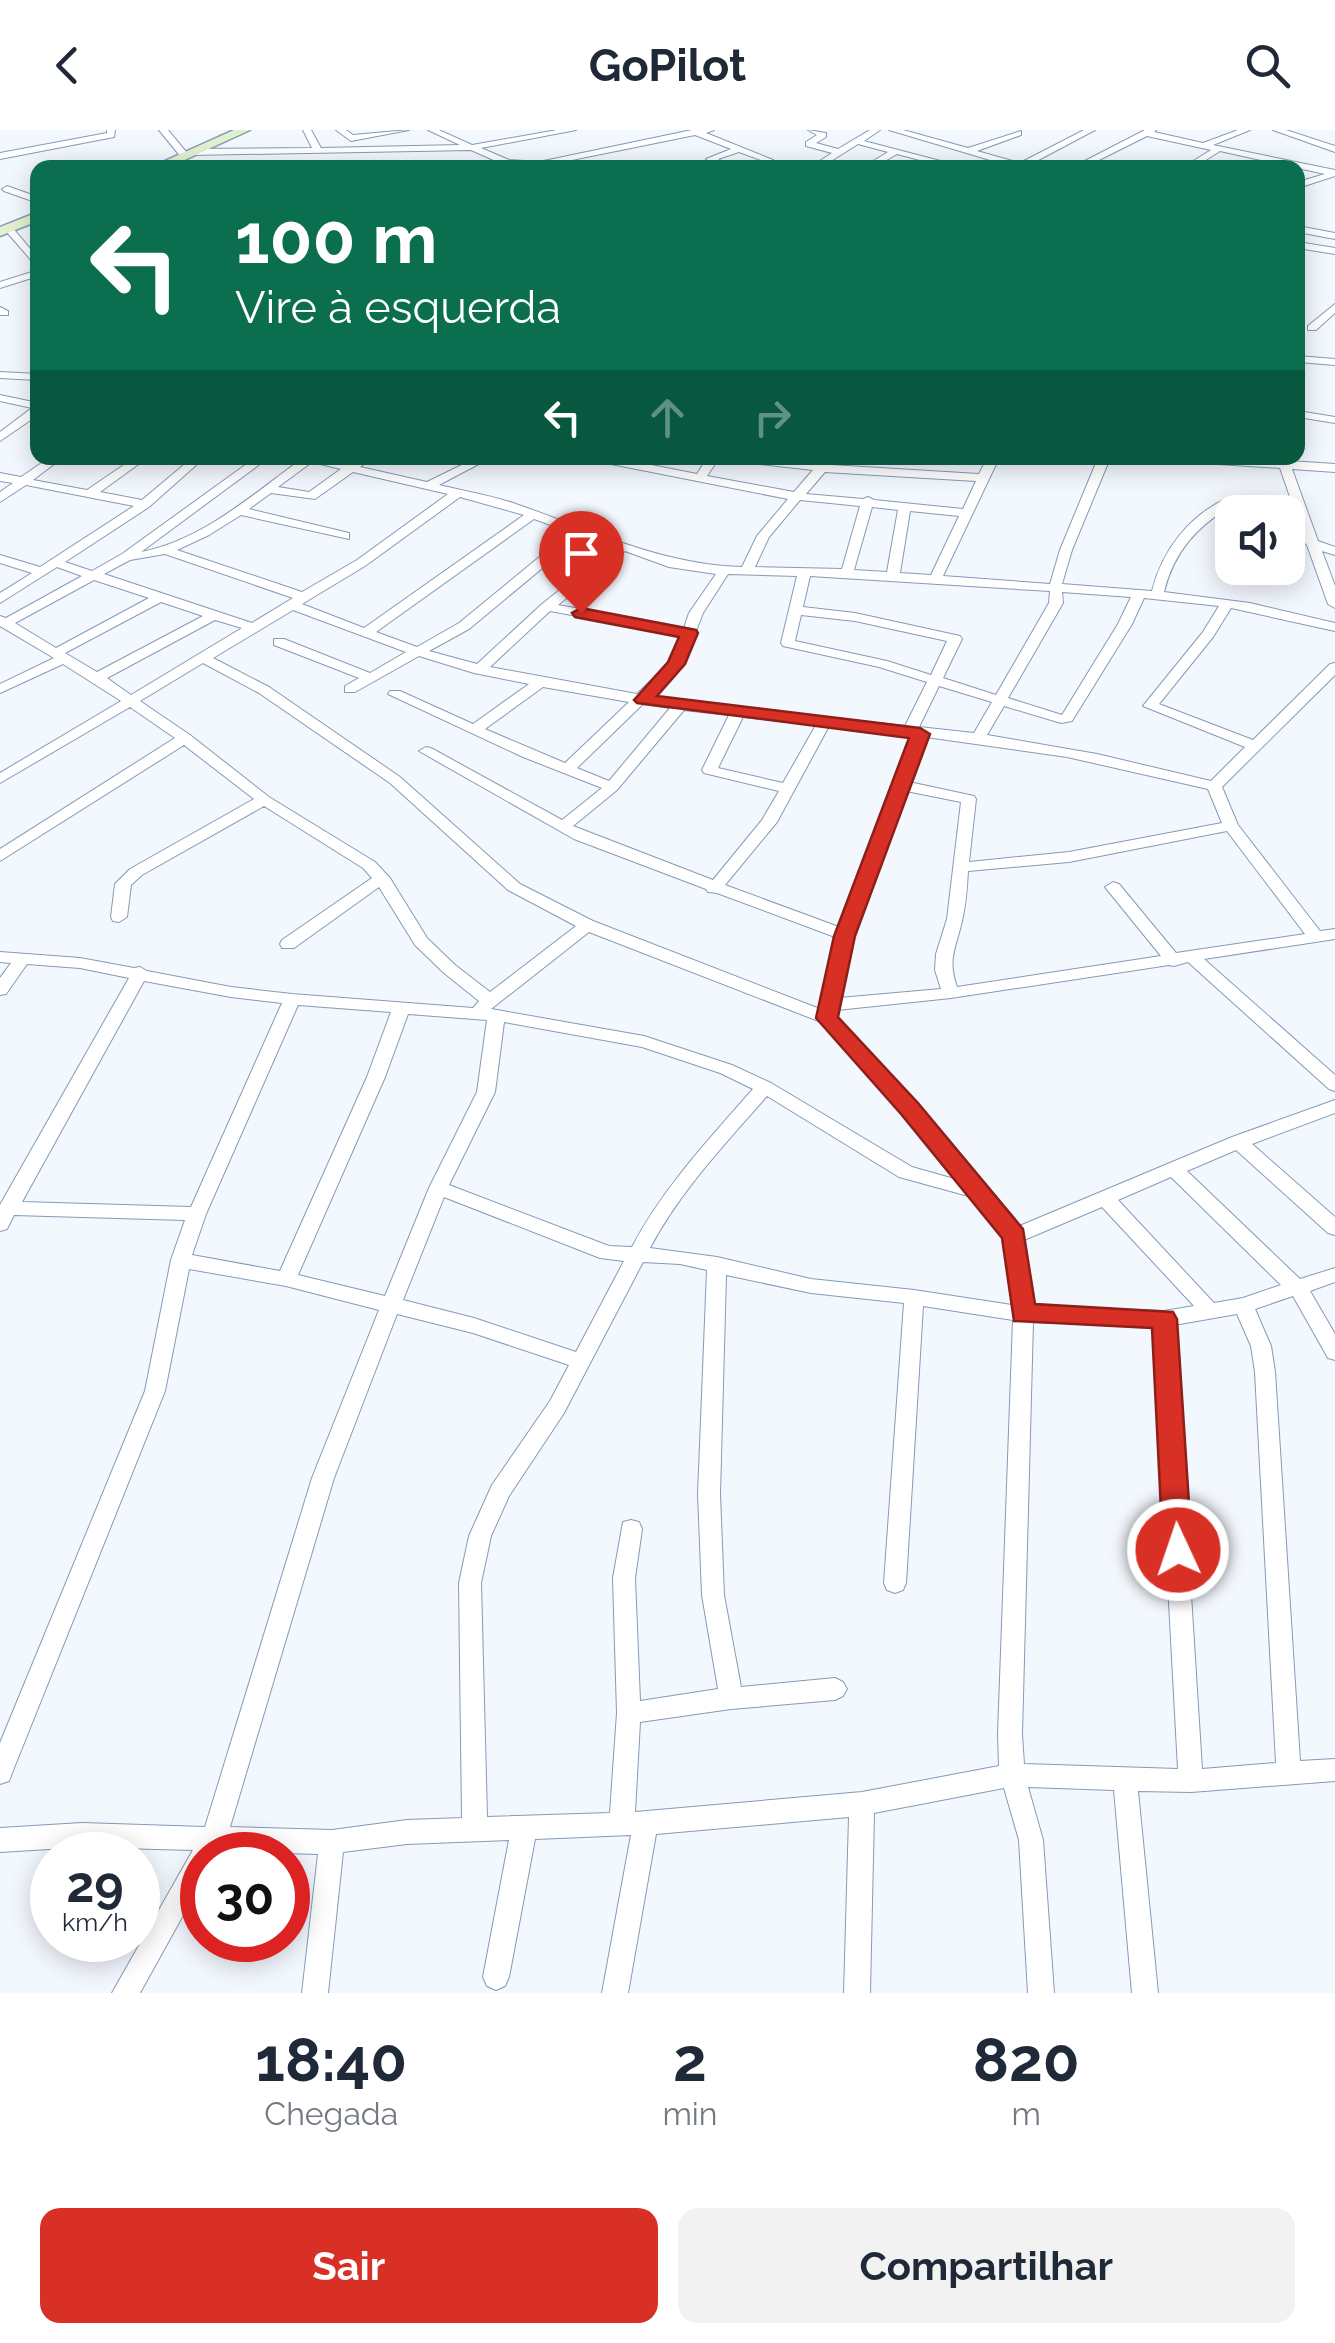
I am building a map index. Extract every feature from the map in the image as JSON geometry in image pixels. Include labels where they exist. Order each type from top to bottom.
[{"type":"street","points":[[46,130],[60,144]]},
{"type":"street","points":[[0,156],[110,135],[111,130]]},
{"type":"street","points":[[163,130],[188,154],[468,148],[572,130]]},
{"type":"street","points":[[307,130],[318,151]]},
{"type":"street","points":[[340,130],[351,138],[405,130]]},
{"type":"street","points":[[436,132],[466,130]]},
{"type":"street","points":[[557,160],[710,130]]},
{"type":"street","points":[[812,130],[823,134],[808,144],[838,152]]},
{"type":"street","points":[[826,160],[876,130]]},
{"type":"street","points":[[893,130],[1004,160]]},
{"type":"street","points":[[880,160],[939,130]]},
{"type":"street","points":[[1036,160],[1091,130]]},
{"type":"street","points":[[1203,146],[1246,130]]},
{"type":"street","points":[[1277,130],[1335,149]]},
{"type":"street","points":[[174,160],[238,131]]},
{"type":"street","points":[[436,132],[500,160]]},
{"type":"street","points":[[692,132],[773,158],[768,160]]},
{"type":"street","points":[[970,150],[1018,132]]},
{"type":"street","points":[[1091,160],[1149,132],[1275,160]]},
{"type":"street","points":[[855,141],[931,160]]},
{"type":"street","points":[[1202,160],[1220,148]]},
{"type":"street","points":[[712,160],[738,149]]},
{"type":"street","points":[[1305,166],[1335,173]]},
{"type":"street","points":[[1305,184],[1335,173]]},
{"type":"street","points":[[7,190],[30,197]]},
{"type":"street","points":[[30,219],[5,227],[30,254]]},
{"type":"street","points":[[1305,231],[1335,236]]},
{"type":"street","points":[[24,246],[30,245]]},
{"type":"street","points":[[1305,246],[1335,251]]},
{"type":"street","points":[[0,285],[30,276]]},
{"type":"street","points":[[1312,328],[1335,307]]},
{"type":"street","points":[[1305,360],[1335,362]]},
{"type":"street","points":[[0,375],[30,377]]},
{"type":"street","points":[[2,400],[30,405]]},
{"type":"street","points":[[0,438],[30,414]]},
{"type":"street","points":[[1305,415],[1335,420]]},
{"type":"street","points":[[1305,464],[1335,468]]},
{"type":"street","points":[[0,498],[46,465]]},
{"type":"street","points":[[89,494],[131,465]]},
{"type":"street","points":[[0,598],[145,504],[190,465]]},
{"type":"street","points":[[3,621],[126,557],[253,465]]},
{"type":"street","points":[[126,557],[166,550],[214,526],[300,465]]},
{"type":"street","points":[[339,465],[432,484],[533,514],[673,564],[724,571],[847,572],[1157,595],[1228,603],[1335,627]]},
{"type":"street","points":[[266,489],[308,496],[355,465]]},
{"type":"street","points":[[432,484],[470,465]]},
{"type":"street","points":[[636,465],[798,495],[965,513]]},
{"type":"street","points":[[656,469],[660,465]]},
{"type":"street","points":[[700,478],[708,465]]},
{"type":"street","points":[[747,570],[763,536],[824,465]]},
{"type":"street","points":[[847,465],[982,478]]},
{"type":"street","points":[[936,578],[989,465]]},
{"type":"street","points":[[978,738],[1056,603],[1066,550],[1101,465]]},
{"type":"street","points":[[1284,465],[1335,604]]},
{"type":"street","points":[[0,477],[145,504]]},
{"type":"street","points":[[1,776],[132,702],[360,563],[459,492]]},
{"type":"street","points":[[847,572],[868,502]]},
{"type":"street","points":[[893,576],[905,506]]},
{"type":"street","points":[[1157,595],[1176,542],[1215,509]]},
{"type":"street","points":[[236,510],[345,536]]},
{"type":"street","points":[[367,632],[533,514]]},
{"type":"street","points":[[181,518],[214,526]]},
{"type":"street","points":[[350,689],[464,626],[580,530]]},
{"type":"street","points":[[1310,542],[1335,551]]},
{"type":"street","points":[[147,543],[296,600],[367,632],[479,670],[643,700],[824,724],[978,738],[1100,757],[1214,786]]},
{"type":"street","points":[[479,670],[547,607],[624,546]]},
{"type":"street","points":[[0,558],[43,572]]},
{"type":"street","points":[[56,563],[251,627]]},
{"type":"street","points":[[568,769],[676,664],[696,613],[724,571]]},
{"type":"street","points":[[806,571],[788,643],[1068,718],[1139,594]]},
{"type":"street","points":[[0,689],[160,596]]},
{"type":"street","points":[[1228,603],[1150,706],[1256,746]]},
{"type":"street","points":[[547,607],[690,633]]},
{"type":"street","points":[[794,610],[855,617],[955,641],[933,679],[901,785],[844,936],[828,1012]]},
{"type":"street","points":[[97,678],[216,614]]},
{"type":"street","points":[[3,621],[97,678],[264,800],[357,858],[382,878],[422,942],[493,1008],[644,1042],[726,1069],[766,1087],[906,1172],[977,1192]]},
{"type":"street","points":[[278,642],[371,678]]},
{"type":"street","points":[[203,658],[264,690],[395,780],[514,888],[587,925],[828,1012],[1326,936]]},
{"type":"street","points":[[1214,786],[1335,667]]},
{"type":"street","points":[[474,730],[539,683]]},
{"type":"street","points":[[395,694],[612,786]]},
{"type":"street","points":[[562,828],[612,786],[680,705]]},
{"type":"street","points":[[738,712],[708,770],[787,788]]},
{"type":"street","points":[[714,888],[769,822],[824,724]]},
{"type":"street","points":[[0,856],[184,738]]},
{"type":"street","points":[[426,751],[562,828],[844,936]]},
{"type":"street","points":[[901,785],[969,799],[955,919],[944,954],[950,994]]},
{"type":"street","points":[[1214,786],[1231,826],[1326,936]]},
{"type":"street","points":[[119,917],[123,884],[136,872],[264,800]]},
{"type":"street","points":[[961,866],[1069,857],[1231,826]]},
{"type":"street","points":[[288,944],[382,878]]},
{"type":"street","points":[[1114,887],[1174,961]]},
{"type":"street","points":[[0,957],[140,972],[231,992],[473,1014],[493,1008],[587,925]]},
{"type":"street","points":[[0,990],[22,959]]},
{"type":"street","points":[[1194,959],[1335,1085]]},
{"type":"street","points":[[140,972],[4,1216],[197,1214]]},
{"type":"street","points":[[0,1773],[155,1391],[181,1260],[197,1214],[292,999]]},
{"type":"street","points":[[286,1280],[376,1077],[402,1008]]},
{"type":"street","points":[[213,1832],[323,1478],[438,1188],[486,1092],[493,1008]]},
{"type":"street","points":[[828,1012],[1014,1236],[1023,1314],[1010,1734],[1012,1776],[1031,1840],[1041,1993]]},
{"type":"street","points":[[475,1831],[470,1583],[480,1536],[500,1491],[558,1407],[634,1257],[700,1160],[766,1087]]},
{"type":"street","points":[[1014,1236],[1238,1142],[1335,1106]]},
{"type":"street","points":[[1238,1142],[1335,1228]]},
{"type":"street","points":[[1176,1171],[1299,1290],[1335,1352]]},
{"type":"street","points":[[438,1188],[594,1250],[634,1257],[680,1257],[810,1286],[914,1296],[1023,1314],[1164,1319],[1243,1305],[1299,1290],[1335,1275]]},
{"type":"street","points":[[1104,1197],[1211,1312]]},
{"type":"street","points":[[181,1260],[392,1305],[580,1360]]},
{"type":"street","points":[[717,1264],[709,1494],[713,1595],[732,1698]]},
{"type":"street","points":[[894,1583],[914,1296]]},
{"type":"street","points":[[1243,1305],[1261,1346],[1265,1372],[1289,1773]]},
{"type":"street","points":[[1164,1319],[1191,1781]]},
{"type":"street","points":[[615,1993],[634,1822],[624,1578],[631,1529]]},
{"type":"street","points":[[628,1714],[732,1698],[835,1689]]},
{"type":"street","points":[[310,1843],[408,1832],[524,1829],[862,1804],[1012,1776],[1191,1781],[1335,1770]]},
{"type":"street","points":[[1125,1780],[1145,1993]]},
{"type":"street","points":[[858,1993],[862,1804]]},
{"type":"street","points":[[496,1977],[524,1829]]},
{"type":"street","points":[[0,1840],[82,1835],[180,1847]]},
{"type":"street","points":[[315,1993],[332,1842]]},
{"type":"street","points":[[125,1993],[180,1897]]},
{"type":"route","points":[[581,613],[690,633],[676,664],[643,700],[920,734],[844,936],[827,1018],[910,1109],[1014,1236],[1023,1314],[1164,1319],[1178,1550]]}]
